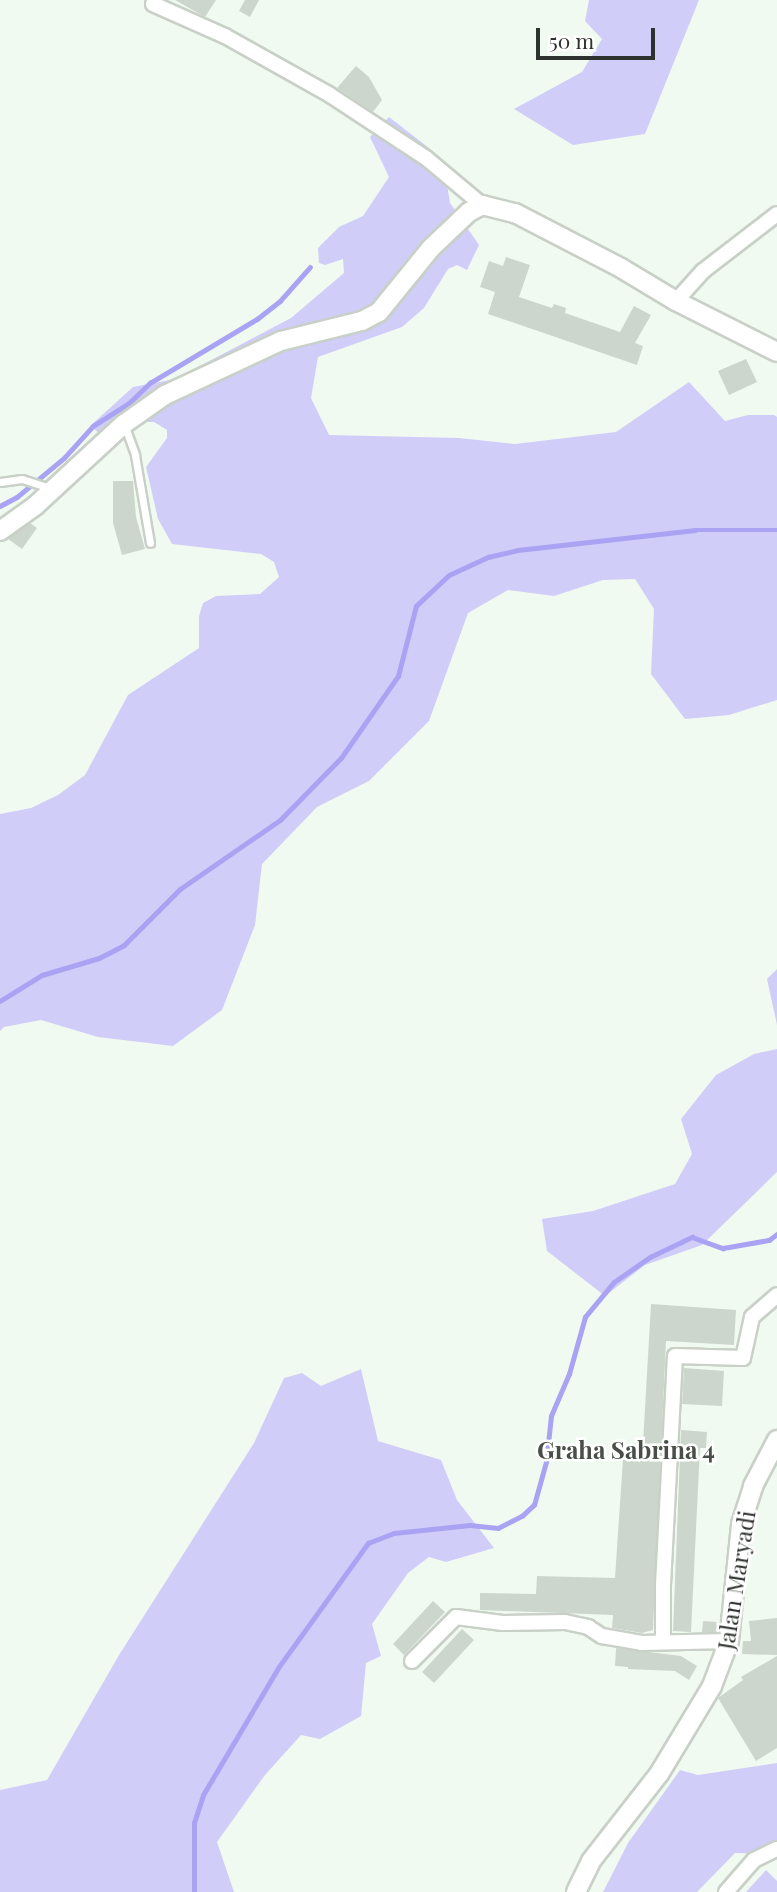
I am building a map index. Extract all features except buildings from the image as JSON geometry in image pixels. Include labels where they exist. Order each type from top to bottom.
[{"type":"street","points":[[153,4],[225,36],[330,95],[426,158],[482,205],[515,213],[621,268],[676,301],[777,352]]},
{"type":"street","points":[[0,531],[124,424],[165,395],[281,341],[362,321],[379,313],[431,248],[469,212],[482,205]]},
{"type":"street","points":[[676,301],[703,271],[777,214]]},
{"type":"street","points":[[663,1641],[663,1585],[675,1356],[743,1357],[752,1317],[777,1295]]},
{"type":"street","name":"Jalan Maryadi","points":[[576,1892],[591,1861],[659,1774],[699,1710],[729,1641],[741,1524],[753,1486],[777,1440]]},
{"type":"street","points":[[412,1661],[456,1617],[503,1623],[565,1622],[588,1627],[602,1636],[641,1643],[729,1641]]},
{"type":"street","points":[[726,1892],[754,1860],[777,1849]]},
{"type":"lane","points":[[124,424],[135,455],[150,543]]},
{"type":"lane","points":[[0,482],[22,479],[48,487]]},
{"type":"shaded area","points":[[589,0],[699,0],[645,134],[573,145],[514,109],[582,72],[602,39],[585,21]]},
{"type":"shaded area","points":[[389,117],[429,148],[446,178],[450,203],[479,245],[467,270],[457,265],[448,269],[424,308],[402,327],[318,357],[311,398],[329,435],[459,438],[515,444],[616,432],[689,382],[725,421],[748,415],[774,415],[777,417],[777,700],[729,715],[685,719],[651,674],[654,609],[635,579],[603,580],[554,596],[508,590],[468,613],[429,721],[369,781],[317,807],[262,864],[255,925],[222,1010],[173,1046],[98,1037],[41,1020],[4,1027],[0,1031],[0,814],[31,808],[58,795],[85,775],[128,695],[199,648],[199,616],[203,603],[216,596],[260,594],[279,577],[274,562],[261,554],[172,544],[158,519],[146,467],[167,438],[167,430],[154,422],[146,422],[104,437],[90,426],[133,387],[175,379],[291,318],[344,273],[343,259],[325,265],[319,263],[318,248],[339,227],[363,216],[389,177],[370,137]]},
{"type":"shaded area","points":[[777,969],[777,1025],[767,979]]},
{"type":"shaded area","points":[[777,1049],[777,1172],[702,1245],[645,1265],[605,1296],[547,1251],[542,1219],[593,1211],[675,1184],[692,1154],[681,1119],[716,1075],[754,1054]]},
{"type":"shaded area","points":[[361,1369],[378,1441],[441,1460],[457,1500],[494,1548],[446,1562],[429,1557],[408,1573],[372,1624],[381,1656],[366,1663],[361,1716],[320,1739],[301,1735],[265,1775],[217,1842],[234,1892],[0,1892],[0,1790],[47,1780],[119,1655],[254,1443],[284,1378],[302,1373],[321,1386]]},
{"type":"shaded area","points":[[777,1763],[777,1854],[735,1853],[697,1892],[603,1892],[628,1843],[680,1770],[698,1775]]},
{"type":"shaded area","points":[[766,1870],[777,1881],[777,1892],[746,1892]]},
{"type":"waterway","points":[[0,506],[17,497],[64,458],[93,426],[129,403],[150,383],[257,319],[280,301],[310,267]]},
{"type":"waterway","points":[[0,1001],[42,975],[99,958],[124,945],[180,889],[280,820],[341,758],[398,676],[416,606],[449,575],[488,557],[518,550],[695,530],[777,530]]},
{"type":"waterway","points":[[194,1892],[194,1823],[203,1795],[278,1668],[368,1543],[394,1533],[470,1525],[498,1528],[522,1516],[534,1505],[546,1462],[551,1416],[569,1374],[585,1317],[614,1282],[650,1257],[692,1237],[723,1248],[769,1240],[777,1234]]},
{"type":"district","name":"Graha Sabrina 4","points":[[626,1450]]}]
